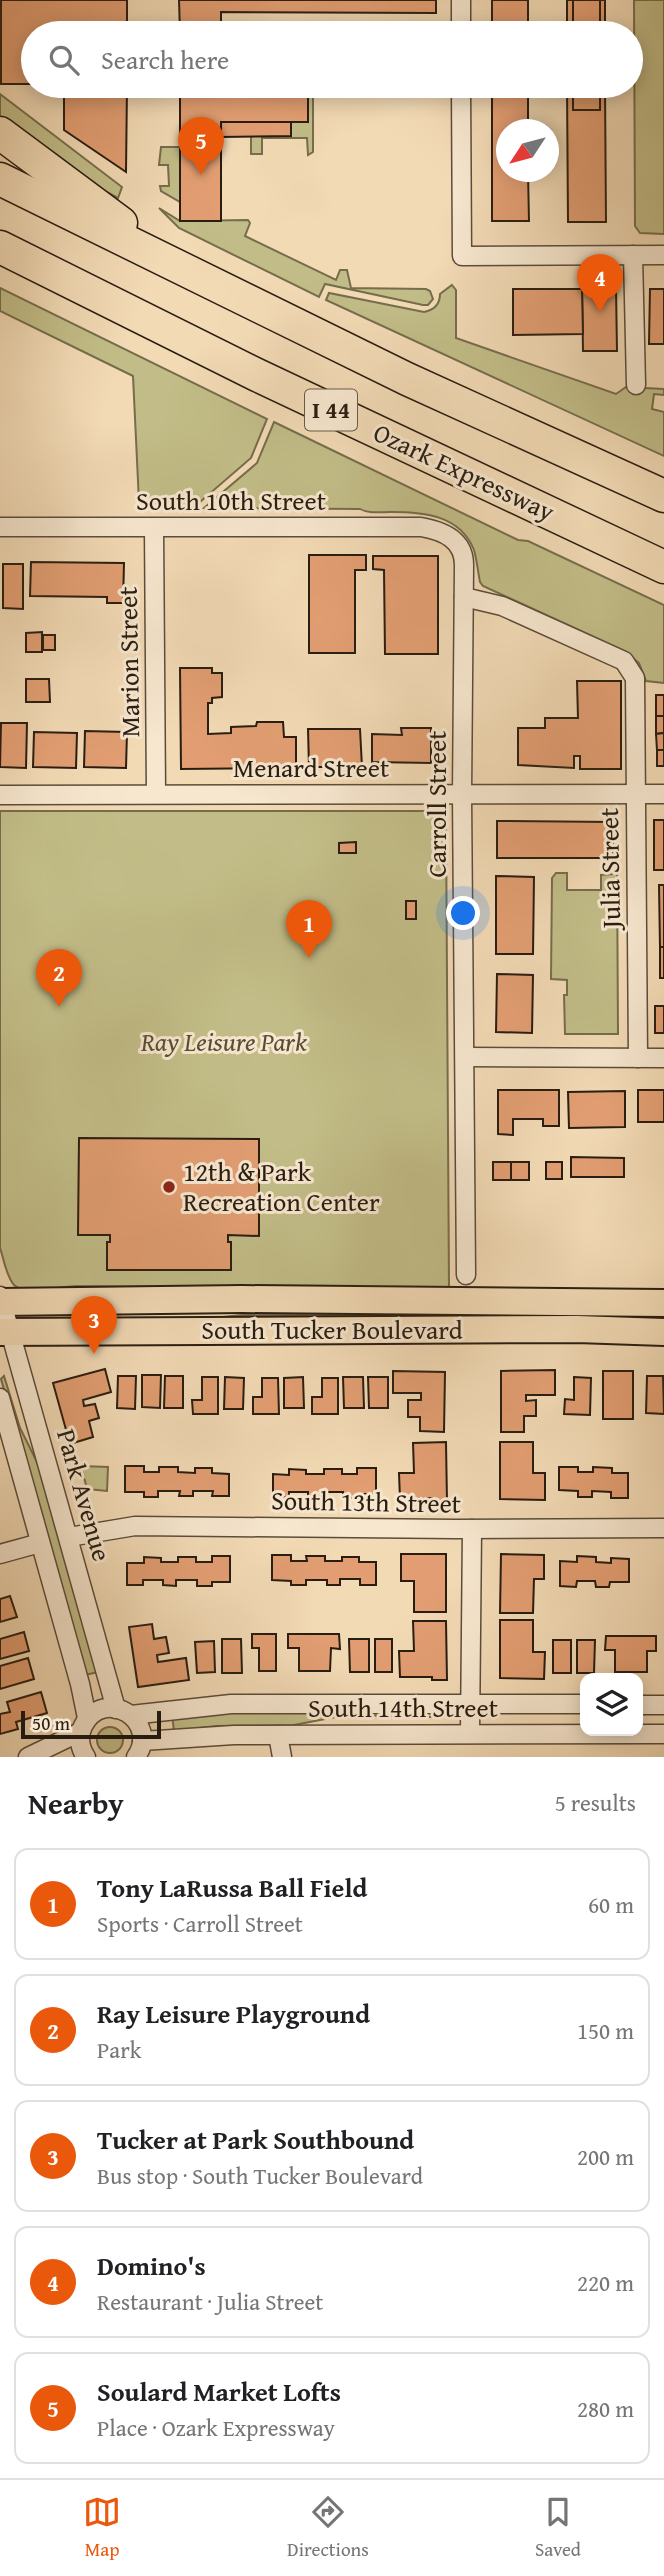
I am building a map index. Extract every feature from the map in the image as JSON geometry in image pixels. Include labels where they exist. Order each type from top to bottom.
[{"type":"highway","points":[[0,133],[187,272]]},
{"type":"highway","name":"I 44","points":[[0,178],[407,379],[664,496]]},
{"type":"highway","name":"Ozark Expressway","points":[[0,247],[257,375],[664,567]]},
{"type":"main road","name":"South Tucker Boulevard","points":[[1,1300],[664,1303]]},
{"type":"main road","name":"South Tucker Boulevard","points":[[5,1332],[550,1329],[664,1332]]},
{"type":"street","points":[[461,0],[461,21]]},
{"type":"street","points":[[461,98],[462,256],[664,255]]},
{"type":"street","points":[[633,255],[636,385]]},
{"type":"street","name":"South 10th Street","points":[[0,527],[421,527],[444,534],[458,544]]},
{"type":"street","name":"Marion Street","points":[[154,528],[156,794]]},
{"type":"street","name":"Carroll Street","points":[[458,544],[464,559],[462,795],[466,1275]]},
{"type":"street","name":"Julia Street","points":[[464,597],[502,606],[617,658],[632,670],[635,678],[638,1058]]},
{"type":"street","name":"Menard Street","points":[[0,795],[664,794]]},
{"type":"street","points":[[465,1057],[664,1058]]},
{"type":"street","name":"Park Avenue","points":[[1,1300],[5,1332],[123,1712],[141,1731],[139,1749]]},
{"type":"street","name":"Park Avenue","points":[[0,1398],[80,1684],[84,1725],[80,1745],[86,1757]]},
{"type":"street","name":"South 13th Street","points":[[68,1537],[135,1525],[664,1528]]},
{"type":"street","points":[[470,1733],[472,1529]]},
{"type":"street","points":[[0,1554],[40,1543]]},
{"type":"street","name":"South 14th Street","points":[[84,1725],[102,1709],[123,1712],[230,1703],[580,1704]]},
{"type":"street","points":[[643,1705],[664,1705]]},
{"type":"street","points":[[28,1757],[84,1725]]},
{"type":"street","name":"South 14th Street","points":[[139,1749],[234,1735],[664,1734]]},
{"type":"street","points":[[278,1735],[282,1757]]},
{"type":"green space","points":[[634,0],[664,0],[664,234],[640,233],[635,226],[634,98],[643,98],[643,21],[634,21]]},
{"type":"green space","points":[[0,94],[122,187],[118,198],[86,181],[0,123]]},
{"type":"green space","points":[[308,98],[313,98],[313,152],[308,155],[307,138],[262,138],[262,154],[251,154],[251,136],[291,136],[291,122],[308,122]]},
{"type":"green space","points":[[161,147],[180,147],[180,202],[161,191],[160,186],[169,186],[168,165],[159,165]]},
{"type":"green space","points":[[159,208],[180,221],[248,220],[250,223],[245,236],[336,280],[340,270],[347,270],[351,288],[426,289],[430,291],[433,299],[428,305],[423,305],[325,284],[319,297],[179,228]]},
{"type":"green space","points":[[452,285],[456,290],[456,338],[616,394],[626,387],[664,389],[664,395],[654,394],[652,409],[664,412],[664,456],[326,300],[329,293],[424,312],[436,306],[440,294]]},
{"type":"green space","points":[[0,288],[267,419],[251,458],[193,508],[181,507],[175,503],[139,502],[133,376],[0,311]]},
{"type":"green space","points":[[274,422],[518,540],[528,541],[664,605],[664,683],[646,681],[639,663],[625,651],[483,586],[474,550],[468,538],[460,529],[440,518],[416,513],[371,512],[360,509],[204,508],[257,463]]},
{"type":"green space","name":"Ray Leisure Park","points":[[0,811],[435,811],[446,821],[449,1289],[75,1286],[25,1290],[14,1285],[0,1248]]},
{"type":"green space","points":[[613,858],[617,859],[618,1034],[565,1034],[564,995],[567,995],[567,980],[551,979],[552,878],[556,873],[567,873],[567,890],[601,890],[601,875],[612,874]]},
{"type":"green space","points":[[241,1315],[589,1315],[588,1318],[214,1318]]},
{"type":"green space","points":[[4,1376],[20,1428],[41,1470],[98,1672],[85,1675],[1,1379]]},
{"type":"green space","points":[[81,1466],[108,1467],[107,1491],[87,1489]]},
{"type":"green space","points":[[432,1712],[434,1715],[431,1717],[346,1715],[294,1725],[216,1726],[174,1731],[172,1715],[191,1713]]},
{"type":"green space","points":[[110,1727],[119,1731],[123,1740],[119,1749],[110,1753],[101,1749],[97,1740],[101,1731]]},
{"type":"building","points":[[1,0],[127,0],[127,21],[21,21],[21,84],[1,84]]},
{"type":"building","points":[[179,0],[436,0],[436,13],[221,12],[221,21],[180,21]]},
{"type":"building","points":[[492,0],[528,0],[528,21],[492,21]]},
{"type":"building","points":[[567,0],[573,0],[573,21],[567,21]]},
{"type":"building","points":[[573,0],[600,0],[600,21],[573,21]]},
{"type":"building","points":[[600,0],[605,0],[605,21],[600,21]]},
{"type":"building","points":[[64,98],[127,98],[126,172],[64,130]]},
{"type":"building","points":[[180,98],[308,98],[308,122],[221,122],[221,221],[180,221]]},
{"type":"building","points":[[492,98],[528,98],[528,119],[496,119],[496,182],[528,182],[529,221],[492,221]]},
{"type":"building","points":[[567,98],[573,98],[573,110],[600,110],[600,98],[605,98],[606,222],[568,222]]},
{"type":"building","points":[[573,98],[600,98],[600,110],[573,110]]},
{"type":"building","points":[[221,122],[291,122],[291,136],[221,137]]},
{"type":"building","points":[[616,288],[617,351],[583,351],[582,289]]},
{"type":"building","points":[[513,289],[582,289],[583,334],[513,335]]},
{"type":"building","points":[[650,289],[664,289],[664,344],[649,344]]},
{"type":"building","points":[[309,555],[366,555],[366,570],[355,570],[355,653],[309,653]]},
{"type":"building","points":[[373,556],[438,556],[438,654],[385,654],[384,570],[373,569]]},
{"type":"building","points":[[31,562],[124,563],[123,603],[107,603],[107,597],[30,596]]},
{"type":"building","points":[[3,564],[23,564],[23,609],[3,608]]},
{"type":"building","points":[[42,632],[42,652],[26,652],[26,633]]},
{"type":"building","points":[[43,635],[55,635],[55,650],[43,650]]},
{"type":"building","points":[[180,668],[212,668],[212,673],[222,673],[222,697],[212,698],[212,703],[208,703],[208,734],[231,733],[231,727],[256,726],[257,722],[283,722],[284,737],[296,737],[296,768],[181,769]]},
{"type":"building","points":[[26,679],[49,679],[50,702],[26,702]]},
{"type":"building","points":[[577,681],[621,681],[621,769],[580,769],[580,756],[574,756],[574,768],[518,765],[518,728],[545,728],[545,718],[578,718]]},
{"type":"building","points":[[656,695],[664,695],[664,716],[656,716]]},
{"type":"building","points":[[656,716],[664,716],[664,733],[656,734]]},
{"type":"building","points":[[1,723],[27,723],[26,768],[0,767]]},
{"type":"building","points":[[401,728],[431,728],[431,763],[372,762],[372,734],[402,735]]},
{"type":"building","points":[[308,729],[360,729],[362,767],[309,767]]},
{"type":"building","points":[[85,731],[127,732],[126,768],[84,767]]},
{"type":"building","points":[[34,732],[77,733],[76,768],[33,767]]},
{"type":"building","points":[[664,733],[664,750],[657,750],[656,734]]},
{"type":"building","points":[[657,750],[664,750],[664,766],[657,766]]},
{"type":"building","points":[[654,820],[664,820],[664,870],[654,870]]},
{"type":"building","points":[[497,821],[613,822],[613,858],[497,858]]},
{"type":"building","points":[[356,842],[356,853],[339,853],[339,843]]},
{"type":"building","points":[[496,876],[534,877],[533,954],[496,954]]},
{"type":"building","points":[[659,885],[664,885],[664,947],[660,947]]},
{"type":"building","points":[[406,901],[416,901],[416,919],[406,919]]},
{"type":"building","points":[[660,947],[664,947],[664,978],[660,978]]},
{"type":"building","points":[[497,974],[533,975],[532,1033],[496,1032]]},
{"type":"building","points":[[655,1006],[664,1006],[664,1033],[655,1033]]},
{"type":"building","points":[[498,1090],[559,1090],[559,1126],[543,1126],[543,1119],[513,1119],[513,1135],[498,1134]]},
{"type":"building","points":[[638,1090],[664,1090],[664,1122],[638,1122]]},
{"type":"building","points":[[625,1091],[625,1127],[569,1128],[568,1092]]},
{"type":"building","name":"12th & Park Recreation Center","points":[[79,1138],[259,1139],[259,1236],[228,1235],[228,1242],[231,1242],[231,1270],[107,1270],[107,1242],[110,1242],[110,1235],[78,1235]]},
{"type":"building","points":[[571,1157],[624,1158],[624,1177],[571,1177]]},
{"type":"building","points":[[493,1162],[511,1162],[511,1180],[493,1180]]},
{"type":"building","points":[[511,1162],[529,1162],[529,1180],[511,1180]]},
{"type":"building","points":[[546,1162],[562,1162],[562,1179],[546,1179]]},
{"type":"building","points":[[105,1369],[111,1392],[83,1400],[84,1406],[95,1404],[99,1418],[89,1421],[93,1437],[70,1444],[53,1383]]},
{"type":"building","points":[[555,1370],[555,1395],[526,1395],[526,1401],[536,1400],[536,1416],[524,1416],[524,1432],[501,1432],[501,1371]]},
{"type":"building","points":[[393,1371],[445,1372],[444,1432],[420,1431],[420,1417],[408,1417],[408,1400],[421,1400],[421,1393],[393,1393]]},
{"type":"building","points":[[603,1371],[633,1371],[633,1419],[603,1419]]},
{"type":"building","points":[[142,1375],[161,1375],[160,1408],[142,1407]]},
{"type":"building","points":[[118,1376],[136,1376],[135,1409],[117,1408]]},
{"type":"building","points":[[165,1376],[183,1376],[183,1408],[164,1408]]},
{"type":"building","points":[[647,1376],[663,1376],[664,1414],[646,1413]]},
{"type":"building","points":[[202,1377],[218,1377],[218,1414],[193,1414],[192,1400],[202,1400]]},
{"type":"building","points":[[225,1377],[244,1378],[243,1409],[224,1409]]},
{"type":"building","points":[[303,1377],[304,1408],[284,1408],[284,1378]]},
{"type":"building","points":[[343,1377],[363,1377],[364,1408],[344,1408]]},
{"type":"building","points":[[368,1377],[388,1377],[388,1408],[369,1408]]},
{"type":"building","points":[[574,1377],[591,1378],[590,1415],[564,1414],[565,1399],[574,1400]]},
{"type":"building","points":[[262,1378],[278,1378],[279,1414],[253,1414],[253,1397],[262,1397]]},
{"type":"building","points":[[322,1378],[338,1378],[338,1414],[312,1414],[312,1397],[322,1397]]},
{"type":"building","points":[[446,1442],[447,1502],[432,1502],[432,1498],[400,1499],[399,1473],[414,1473],[413,1443]]},
{"type":"building","points":[[500,1442],[533,1442],[533,1473],[545,1473],[545,1500],[500,1499]]},
{"type":"building","points":[[125,1466],[144,1466],[144,1472],[159,1472],[159,1467],[178,1467],[178,1472],[195,1473],[195,1468],[212,1468],[212,1473],[229,1474],[229,1496],[212,1496],[213,1491],[193,1491],[193,1496],[179,1496],[180,1491],[158,1491],[158,1497],[144,1497],[144,1492],[125,1492]]},
{"type":"building","points":[[559,1467],[578,1467],[578,1472],[593,1472],[593,1467],[612,1468],[612,1473],[628,1473],[628,1498],[611,1498],[611,1492],[592,1491],[592,1497],[578,1497],[578,1491],[559,1490]]},
{"type":"building","points":[[357,1468],[376,1468],[376,1494],[357,1494],[357,1498],[343,1498],[343,1492],[322,1492],[322,1497],[308,1497],[308,1492],[289,1492],[289,1497],[273,1497],[273,1474],[289,1475],[289,1469],[306,1470],[306,1474],[324,1474],[324,1469],[342,1469],[342,1474],[357,1474]]},
{"type":"building","points":[[401,1554],[446,1554],[446,1612],[414,1612],[414,1581],[401,1581]]},
{"type":"building","points":[[501,1554],[544,1555],[544,1579],[534,1579],[533,1613],[500,1613]]},
{"type":"building","points":[[272,1555],[291,1555],[291,1561],[307,1561],[306,1556],[325,1556],[325,1561],[359,1557],[359,1562],[376,1562],[376,1585],[360,1585],[360,1579],[340,1579],[340,1585],[327,1585],[327,1580],[306,1580],[306,1585],[291,1585],[291,1581],[272,1580]]},
{"type":"building","points":[[212,1556],[230,1556],[230,1582],[212,1582],[212,1586],[197,1586],[197,1580],[176,1580],[176,1586],[163,1585],[163,1580],[143,1580],[143,1585],[127,1585],[127,1563],[144,1563],[144,1557],[161,1558],[161,1562],[178,1562],[178,1557],[196,1557],[196,1562],[212,1562]]},
{"type":"building","points":[[577,1556],[596,1557],[596,1562],[611,1563],[611,1558],[629,1559],[629,1582],[610,1582],[609,1587],[596,1587],[595,1581],[577,1581],[576,1587],[560,1586],[560,1561],[577,1562]]},
{"type":"building","points":[[10,1596],[17,1617],[0,1622],[0,1599]]},
{"type":"building","points":[[500,1620],[533,1620],[533,1652],[545,1652],[544,1679],[500,1678]]},
{"type":"building","points":[[413,1621],[446,1621],[447,1680],[400,1677],[399,1651],[414,1651]]},
{"type":"building","points":[[152,1624],[154,1639],[166,1637],[169,1653],[157,1655],[158,1662],[186,1658],[189,1680],[138,1687],[129,1627]]},
{"type":"building","points":[[24,1632],[29,1651],[0,1659],[0,1639]]},
{"type":"building","points":[[252,1634],[276,1634],[276,1671],[259,1671],[259,1648],[252,1648]]},
{"type":"building","points":[[288,1634],[339,1634],[340,1649],[331,1648],[330,1671],[299,1671],[299,1648],[288,1648]]},
{"type":"building","points":[[606,1636],[656,1636],[656,1651],[647,1651],[647,1672],[615,1672],[615,1650],[605,1650]]},
{"type":"building","points":[[222,1639],[241,1639],[242,1673],[222,1673]]},
{"type":"building","points":[[349,1639],[369,1639],[369,1672],[350,1672]]},
{"type":"building","points":[[375,1639],[392,1639],[392,1672],[375,1672]]},
{"type":"building","points":[[553,1640],[571,1640],[571,1673],[553,1673]]},
{"type":"building","points":[[577,1640],[595,1640],[594,1673],[577,1673]]},
{"type":"building","points":[[214,1641],[215,1672],[197,1673],[195,1642]]},
{"type":"building","points":[[28,1658],[34,1679],[0,1689],[0,1666]]},
{"type":"building","points":[[41,1692],[47,1713],[16,1722],[18,1729],[0,1734],[0,1714],[10,1712],[7,1702]]},
{"type":"place","name":"Soulard Market Lofts","points":[[201,175]]},
{"type":"place","name":"Domino's","points":[[600,312]]},
{"type":"place","name":"Tony LaRussa Ball Field","points":[[309,958]]},
{"type":"place","name":"Ray Leisure Playground","points":[[59,1007]]},
{"type":"place","name":"12th & Park Recreation Center","points":[[169,1187]]},
{"type":"place","name":"Tucker at Park Southbound","points":[[94,1354]]}]
